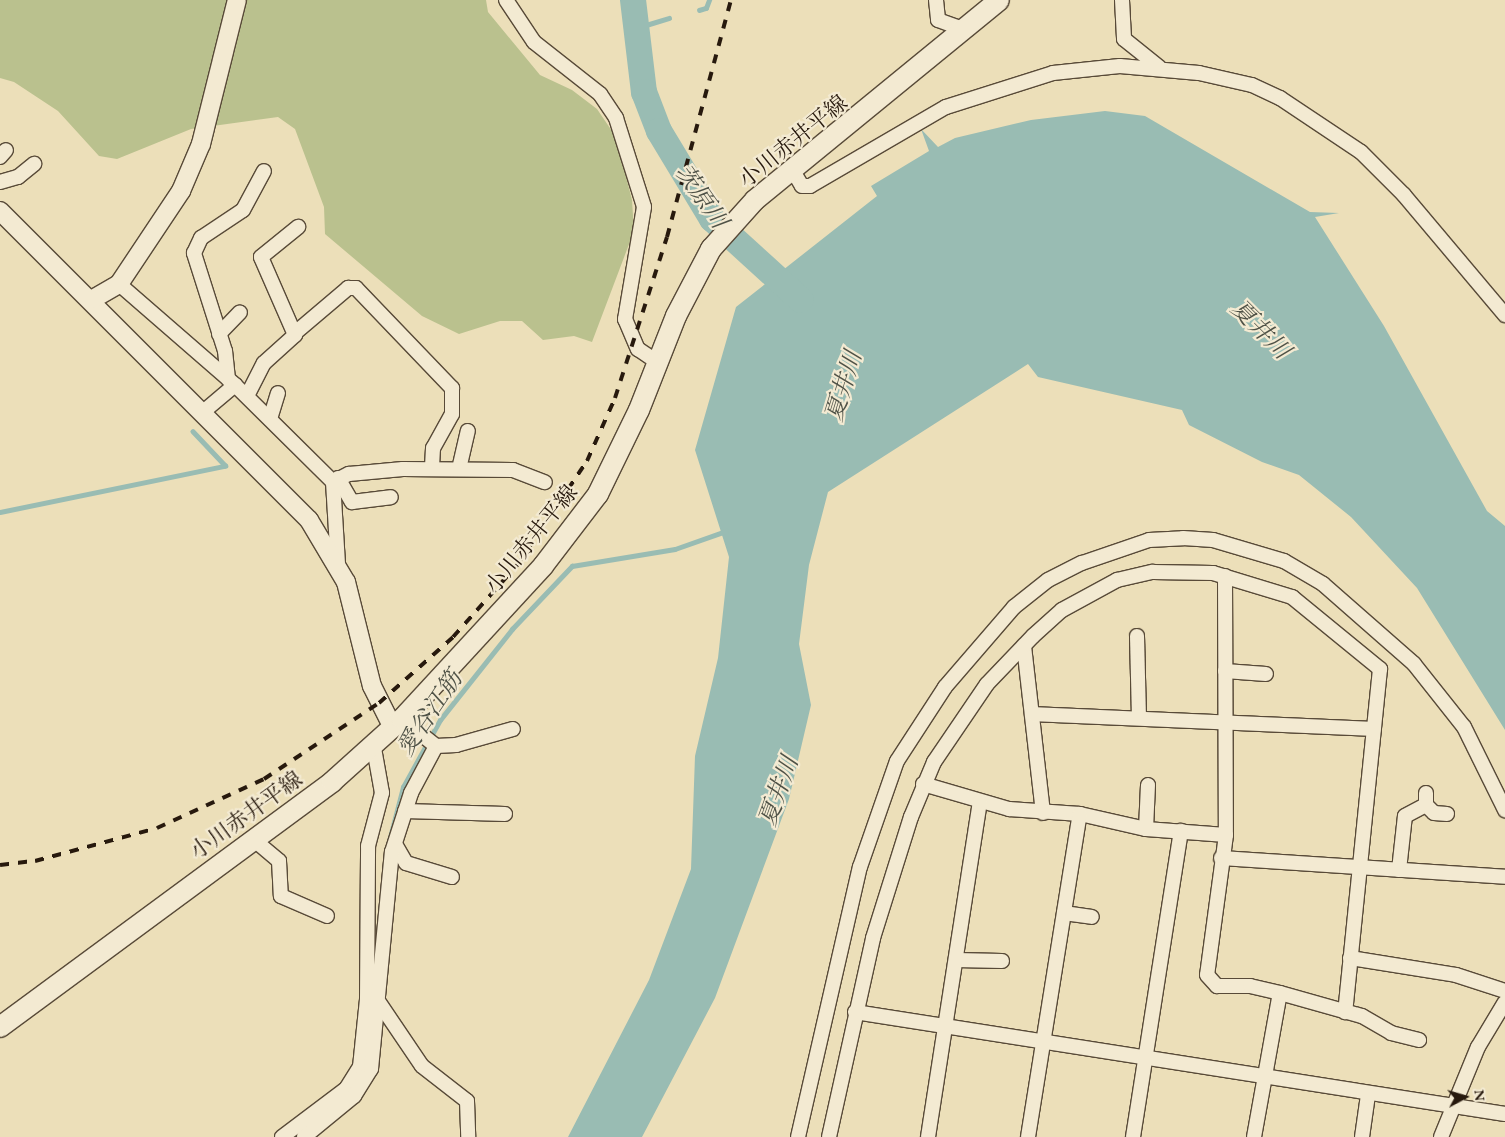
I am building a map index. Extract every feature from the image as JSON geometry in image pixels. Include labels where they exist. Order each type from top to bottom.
[{"type":"main road","name":"小川赤井平線","points":[[0,1027],[374,748],[497,618],[587,512],[613,468],[692,283],[736,220],[787,175],[1000,0]]},
{"type":"street","points":[[93,299],[119,284],[174,203],[195,160],[237,0]]},
{"type":"street","points":[[506,0],[534,42],[596,90],[616,118],[644,207],[625,319],[638,349],[657,362]]},
{"type":"street","points":[[936,0],[938,20],[965,30]]},
{"type":"street","points":[[1122,0],[1124,39],[1160,67]]},
{"type":"street","points":[[787,175],[802,186],[810,186],[933,114],[1005,86],[1095,68],[1160,67],[1252,85],[1331,129],[1404,195],[1505,315]]},
{"type":"street","points":[[0,182],[18,177],[34,164]]},
{"type":"street","points":[[232,382],[194,253],[201,238],[243,210],[264,170]]},
{"type":"street","points":[[0,211],[93,299],[309,520],[338,563],[359,626],[372,686],[397,723],[436,746],[456,745],[513,729]]},
{"type":"street","points":[[295,333],[261,257],[298,227]]},
{"type":"street","points":[[119,284],[247,396],[336,480],[352,502],[391,497]]},
{"type":"street","points":[[247,396],[264,363],[295,333],[348,288],[356,288],[452,388],[452,414],[433,448],[432,469]]},
{"type":"street","points":[[219,334],[240,312]]},
{"type":"street","points":[[203,412],[232,382]]},
{"type":"street","points":[[270,419],[278,393]]},
{"type":"street","points":[[459,469],[468,431]]},
{"type":"street","points":[[336,480],[432,469],[459,469],[513,470],[545,482]]},
{"type":"street","points":[[336,480],[338,563]]},
{"type":"street","points":[[798,1137],[860,867],[897,761],[945,687],[1014,607],[1048,580],[1082,563],[1149,540],[1182,538],[1213,540],[1284,561],[1323,584],[1414,664],[1460,720],[1505,810]]},
{"type":"street","points":[[829,1137],[855,1012],[873,938],[922,784],[987,684],[1062,610],[1117,580],[1153,572],[1225,576],[1292,597],[1325,620],[1380,669],[1345,1012]]},
{"type":"street","points":[[1225,576],[1226,835],[1221,858],[1207,975],[1217,986],[1250,986],[1280,993],[1345,1012],[1419,1040]]},
{"type":"street","points":[[1137,636],[1139,717]]},
{"type":"street","points":[[1024,646],[1043,813]]},
{"type":"street","points":[[1225,671],[1266,674]]},
{"type":"street","points":[[1032,714],[1225,719],[1374,729]]},
{"type":"street","points":[[304,1137],[362,1089],[371,1069],[395,844],[404,811],[436,746]]},
{"type":"street","points":[[282,1137],[346,1090],[360,1067],[367,999],[368,846],[382,793],[374,748]]},
{"type":"street","points":[[922,784],[980,803],[1043,813],[1080,814],[1146,829],[1226,835]]},
{"type":"street","points":[[1146,829],[1148,785]]},
{"type":"street","points":[[1399,870],[1405,816],[1426,799],[1434,813],[1447,814]]},
{"type":"street","points":[[928,1137],[980,803]]},
{"type":"street","points":[[404,811],[505,814]]},
{"type":"street","points":[[1028,1137],[1080,814]]},
{"type":"street","points":[[1133,1137],[1181,831]]},
{"type":"street","points":[[253,839],[279,861],[281,896],[327,916]]},
{"type":"street","points":[[395,844],[406,863],[452,877]]},
{"type":"street","points":[[1221,858],[1505,878]]},
{"type":"street","points":[[1064,913],[1092,917]]},
{"type":"street","points":[[1350,958],[1456,975],[1505,991]]},
{"type":"street","points":[[956,960],[1002,961]]},
{"type":"street","points":[[1254,1137],[1280,993]]},
{"type":"street","points":[[378,1001],[422,1066],[467,1101],[468,1137]]},
{"type":"street","points":[[1441,1137],[1478,1047],[1505,1002]]},
{"type":"street","points":[[855,1012],[945,1027],[1044,1040],[1368,1095],[1505,1114]]},
{"type":"street","points":[[1362,1137],[1368,1095]]},
{"type":"green space","points":[[0,0],[486,0],[488,12],[540,75],[572,90],[597,109],[616,137],[632,200],[634,231],[592,342],[574,336],[543,340],[522,321],[500,321],[459,334],[422,316],[325,234],[324,207],[295,129],[278,117],[191,129],[117,159],[99,156],[58,111],[14,82],[0,78]]},
{"type":"water","name":"夏井川","points":[[1105,111],[1145,116],[1310,212],[1339,213],[1315,217],[1384,326],[1487,511],[1505,526],[1505,730],[1417,588],[1351,517],[1299,475],[1262,462],[1189,425],[1182,410],[1038,377],[1028,364],[828,492],[809,565],[799,644],[811,705],[789,799],[715,998],[642,1137],[568,1137],[649,980],[691,869],[695,756],[718,658],[729,557],[695,450],[736,307],[877,196],[871,186],[929,151],[921,129],[938,147],[955,138],[1031,120]]},
{"type":"waterway","name":"茨原川","points":[[633,0],[644,92],[659,131],[712,219],[801,300]]},
{"type":"waterway","points":[[699,10],[706,8],[709,0]]},
{"type":"waterway","points":[[638,56],[646,25],[669,18]]},
{"type":"waterway","points":[[0,512],[225,466],[193,432]]},
{"type":"waterway","name":"愛谷江筋","points":[[387,849],[403,787],[440,720],[512,629],[572,566],[675,549],[726,531]]},
{"type":"railway","points":[[0,865],[35,861],[157,828],[264,779],[379,703],[453,637],[518,564],[587,461],[615,398],[667,237],[731,0]]}]
